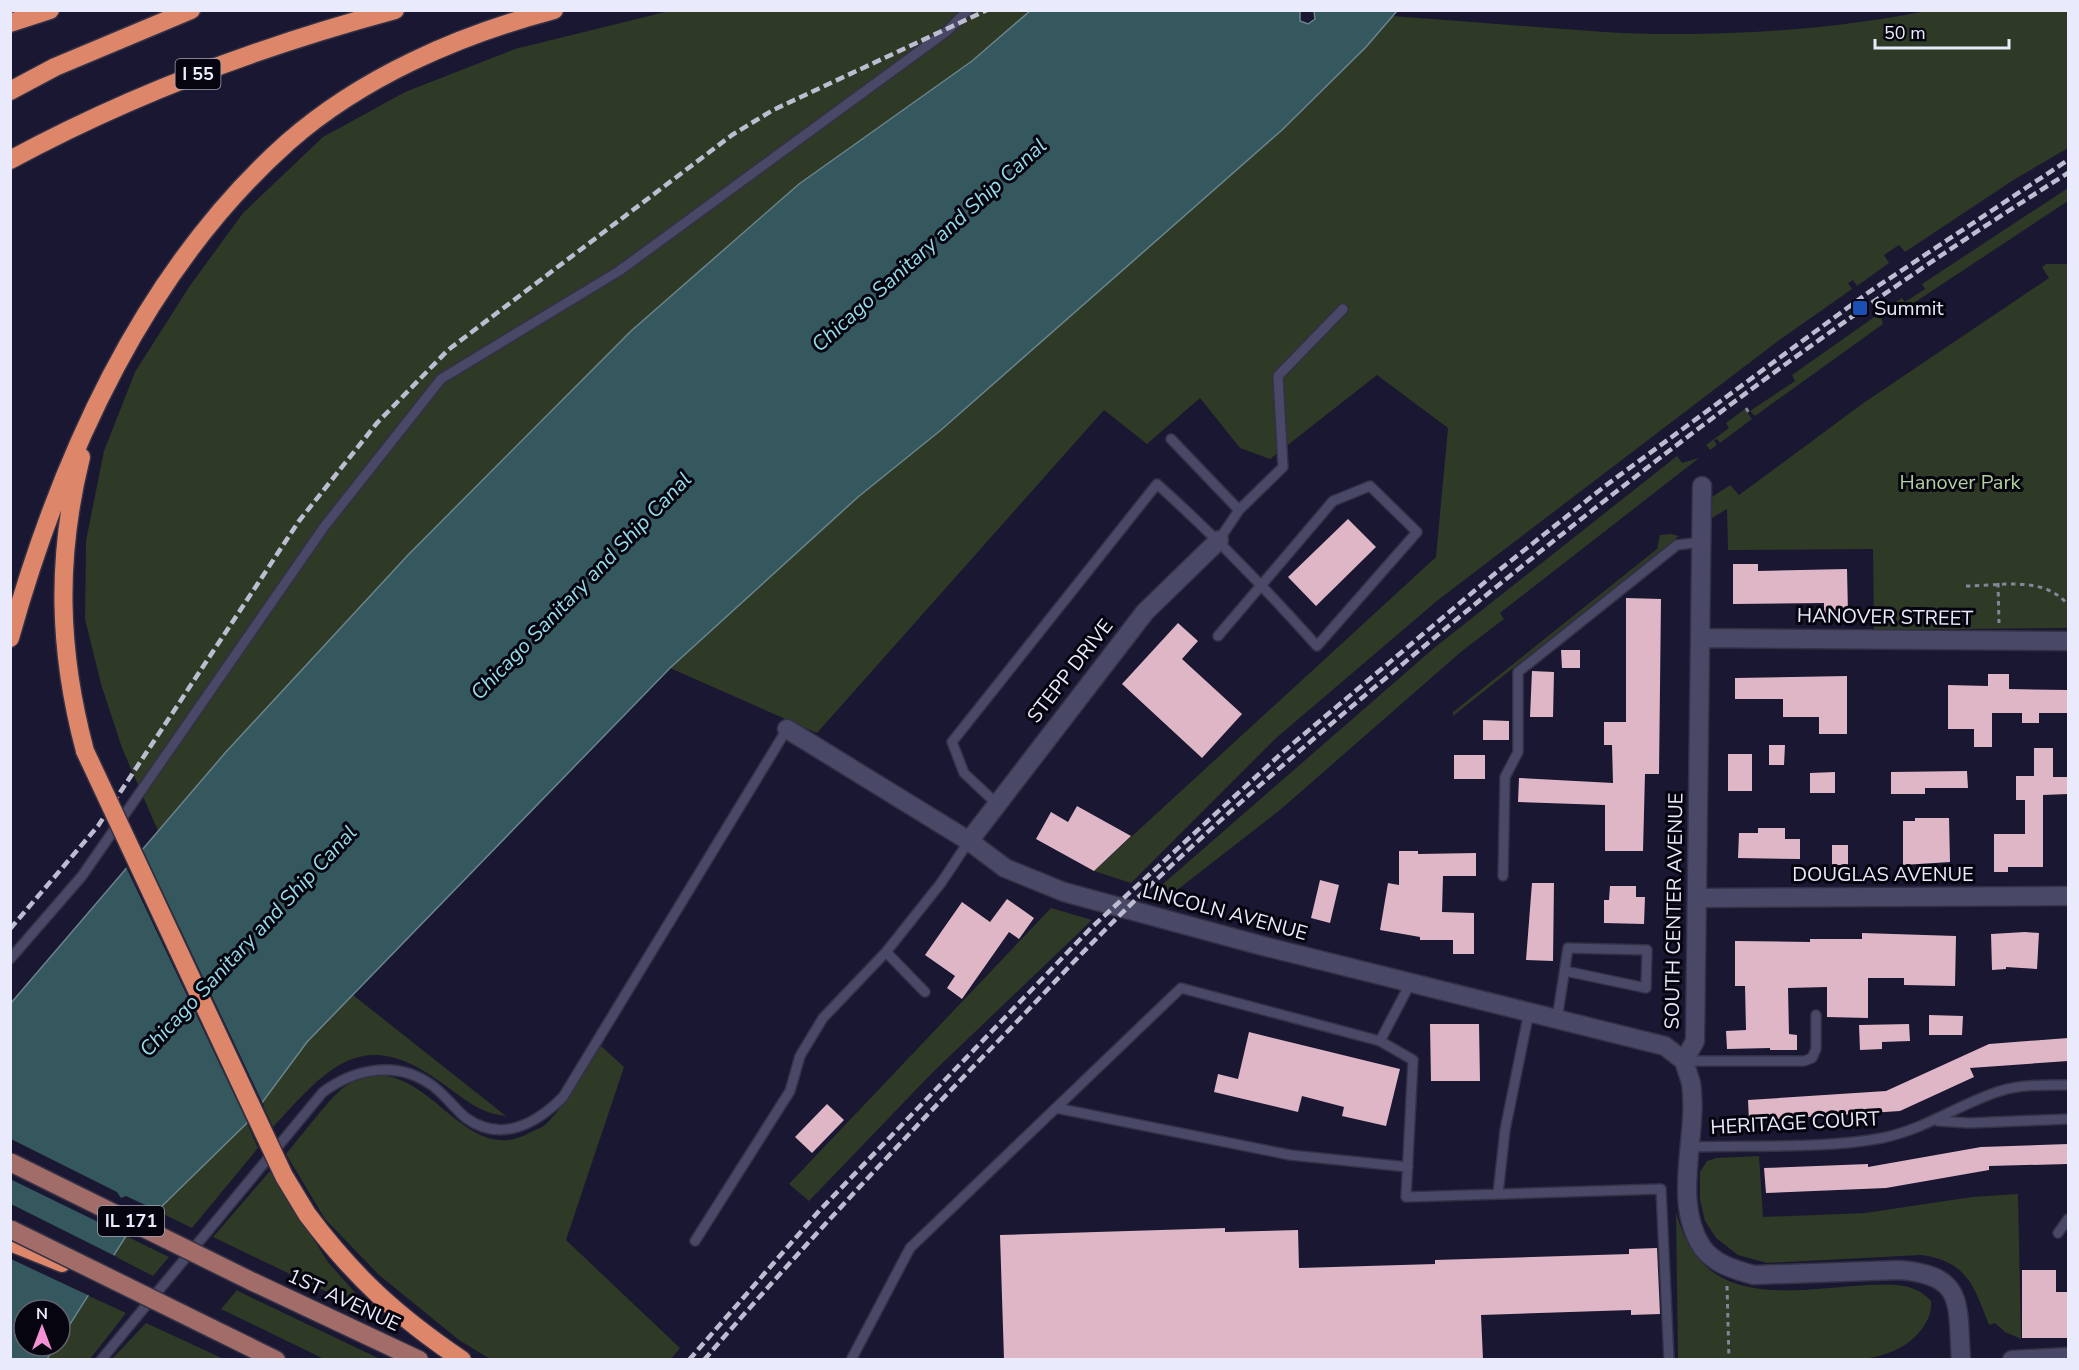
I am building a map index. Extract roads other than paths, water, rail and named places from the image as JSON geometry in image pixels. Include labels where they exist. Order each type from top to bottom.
[{"type":"highway","points":[[11,23],[50,10]]},
{"type":"highway","points":[[10,92],[55,67],[191,10]]},
{"type":"highway","name":"I 55","points":[[10,160],[53,137],[150,92],[234,60],[395,10]]},
{"type":"highway","points":[[10,638],[62,478],[92,412],[123,354],[160,295],[215,217],[289,142],[360,90],[432,52],[511,21],[554,10]]},
{"type":"highway","points":[[123,354],[83,450],[69,507],[62,565],[67,673],[85,751],[284,1176],[307,1214],[358,1277],[419,1330],[462,1359]]},
{"type":"highway","points":[[10,1242],[140,1294]]},
{"type":"main road","name":"1ST AVENUE","points":[[10,1162],[251,1281],[419,1359]]},
{"type":"main road","points":[[10,1229],[276,1359]]},
{"type":"street","name":"SOUTH CENTER AVENUE","points":[[1684,1061],[1695,1041],[1702,486]]},
{"type":"street","name":"STEPP DRIVE","points":[[969,841],[1145,612],[1219,540]]},
{"type":"street","name":"HANOVER STREET","points":[[1701,638],[2068,641]]},
{"type":"street","name":"LINCOLN AVENUE","points":[[787,729],[969,841],[1005,868],[1064,892],[1665,1046],[1684,1061]]},
{"type":"street","name":"DOUGLAS AVENUE","points":[[1697,898],[2068,896]]},
{"type":"street","points":[[1684,1061],[1691,1084],[1690,1210],[1694,1229],[1702,1247],[1713,1258],[1731,1269],[1754,1275],[1899,1270],[1921,1272],[1938,1277],[1949,1286],[1955,1299],[1961,1359]]},
{"type":"street","points":[[2012,1359],[2068,1357]]},
{"type":"lane","points":[[10,959],[81,876],[324,526],[441,379],[619,271],[937,38],[968,10]]},
{"type":"lane","points":[[1219,540],[1239,510],[1283,467],[1278,376],[1343,309]]},
{"type":"lane","points":[[1171,439],[1239,510]]},
{"type":"lane","points":[[997,804],[964,773],[952,742],[1156,484],[1219,540],[1262,585],[1317,646],[1417,532],[1370,486],[1333,501],[1262,585],[1218,636]]},
{"type":"lane","points":[[1503,876],[1505,777],[1518,752],[1518,672],[1677,545],[1701,542]]},
{"type":"lane","points":[[100,1359],[323,1092],[339,1080],[366,1071],[386,1069],[405,1072],[435,1087],[465,1117],[492,1129],[521,1127],[547,1112],[562,1097],[787,729]]},
{"type":"lane","points":[[695,1241],[790,1091],[800,1056],[823,1018],[886,952],[941,883],[969,841]]},
{"type":"lane","points":[[1557,1019],[1565,971],[1569,948],[1647,950],[1646,988],[1565,971]]},
{"type":"lane","points":[[886,952],[926,992]]},
{"type":"lane","points":[[1380,1041],[1411,982]]},
{"type":"lane","points":[[850,1359],[910,1248],[1181,988],[1380,1041],[1413,1059],[1406,1197],[1661,1189],[1669,1359]]},
{"type":"lane","points":[[1498,1194],[1505,1130],[1529,1012]]},
{"type":"lane","points":[[1684,1061],[1804,1061],[1812,1058],[1816,1048],[1816,1015]]},
{"type":"lane","name":"HERITAGE COURT","points":[[1690,1147],[1846,1142],[1881,1138],[1921,1128],[1999,1091],[2020,1086],[2068,1084]]},
{"type":"lane","points":[[1056,1108],[1290,1155],[1408,1167]]},
{"type":"lane","name":"HERITAGE COURT","points":[[1936,1121],[1969,1123],[2068,1119]]},
{"type":"lane","points":[[2058,1233],[2068,1219]]},
{"type":"water","name":"Chicago Sanitary and Ship Canal","points":[[1300,10],[1300,21],[1308,24],[1315,19],[1314,11],[1397,11],[1366,47],[1282,130],[941,430],[858,497],[670,668],[307,1042],[247,1123],[157,1211],[126,1236],[72,1321],[72,1298],[12,1298],[12,1358],[48,1358],[11,1360],[11,1003],[225,753],[408,555],[631,331],[799,184],[972,61],[1030,11]]},
{"type":"railway","points":[[10,929],[98,826],[299,521],[377,423],[448,350],[732,135],[773,110],[987,10]]},
{"type":"railway","points":[[689,1360],[819,1211],[1091,928],[1284,751],[1498,571],[1605,486],[1869,292],[2068,160]]},
{"type":"railway","points":[[704,1360],[853,1194],[1090,945],[1144,891],[1231,811],[1366,694],[1530,559],[1680,443],[1832,331],[1988,224],[2068,173]]},
{"type":"place","name":"Summit","points":[[1860,308]]},
{"type":"park label","name":"Hanover Park","points":[[1960,482]]}]
